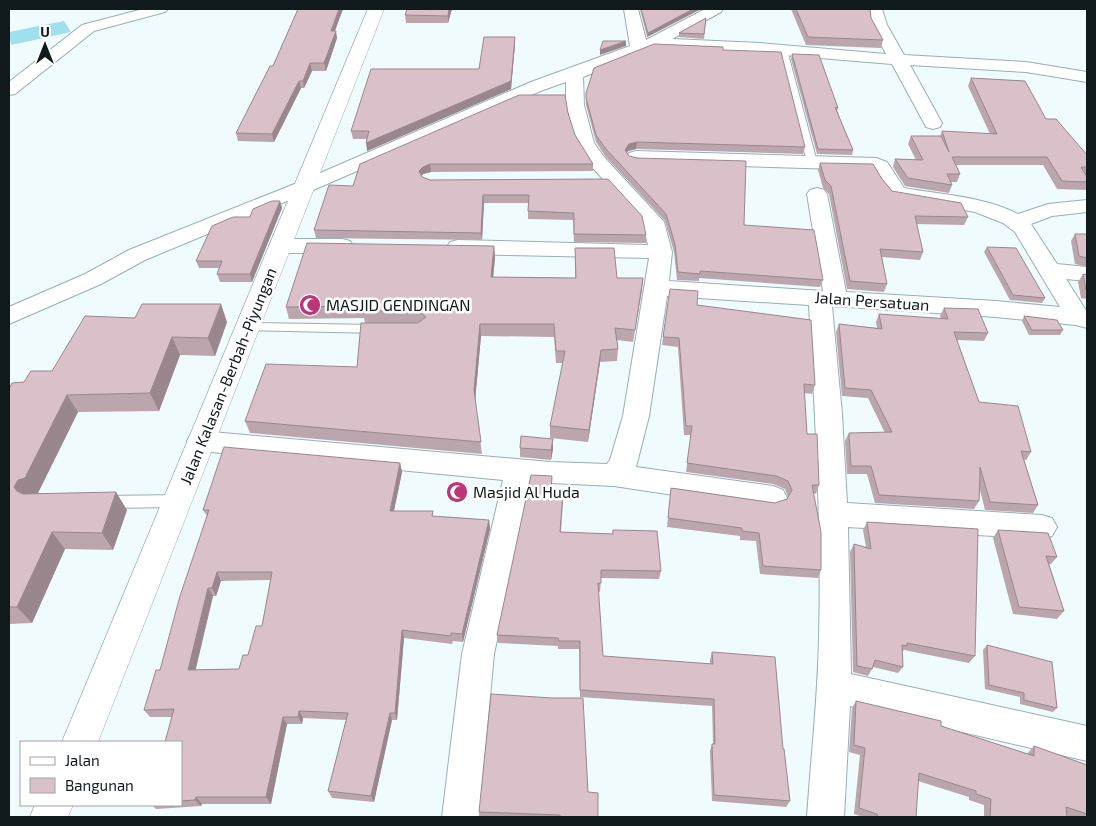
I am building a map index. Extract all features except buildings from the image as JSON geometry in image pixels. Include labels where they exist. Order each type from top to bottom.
[{"type":"street","points":[[9,90],[74,37],[92,26],[160,9]]},
{"type":"street","name":"Jalan Kalasan-Berbah-Piyungan","points":[[80,741],[376,9]]},
{"type":"street","points":[[631,9],[643,44]]},
{"type":"street","points":[[9,316],[93,279],[137,255],[304,187],[537,86],[574,74],[716,9]]},
{"type":"street","points":[[875,9],[879,25],[933,123]]},
{"type":"street","points":[[643,44],[691,44],[952,64],[1026,67],[1087,77]]},
{"type":"street","points":[[574,74],[575,105],[585,143],[597,162],[652,222],[661,252],[636,416],[623,465],[614,475]]},
{"type":"street","points":[[636,157],[876,164],[883,169],[892,190],[896,193],[989,209],[1017,222],[1023,228],[1083,319]]},
{"type":"street","points":[[584,180],[613,179]]},
{"type":"street","points":[[816,194],[828,298],[836,639],[830,778],[825,817]]},
{"type":"street","points":[[1017,222],[1048,210],[1087,206]]},
{"type":"street","points":[[280,246],[359,246]]},
{"type":"street","points":[[437,247],[661,252]]},
{"type":"street","points":[[1050,271],[1087,274]]},
{"type":"street","name":"Jalan Persatuan","points":[[657,288],[996,309],[1083,319]]},
{"type":"street","points":[[201,441],[519,470],[603,476],[614,475],[773,498]]},
{"type":"street","points":[[460,817],[478,654],[519,470]]},
{"type":"street","points":[[832,514],[1042,527]]},
{"type":"street","points":[[833,686],[1087,744]]},
{"type":"lane","points":[[783,50],[812,162]]},
{"type":"lane","points":[[248,327],[269,329],[392,329]]},
{"type":"lane","points":[[93,502],[178,501]]},
{"type":"shaded area","points":[[64,21],[71,32],[11,45],[9,32]]},
{"type":"place","name":"MASJID GENDINGAN","points":[[310,305]]},
{"type":"place","name":"Masjid Al Huda","points":[[457,492]]}]
